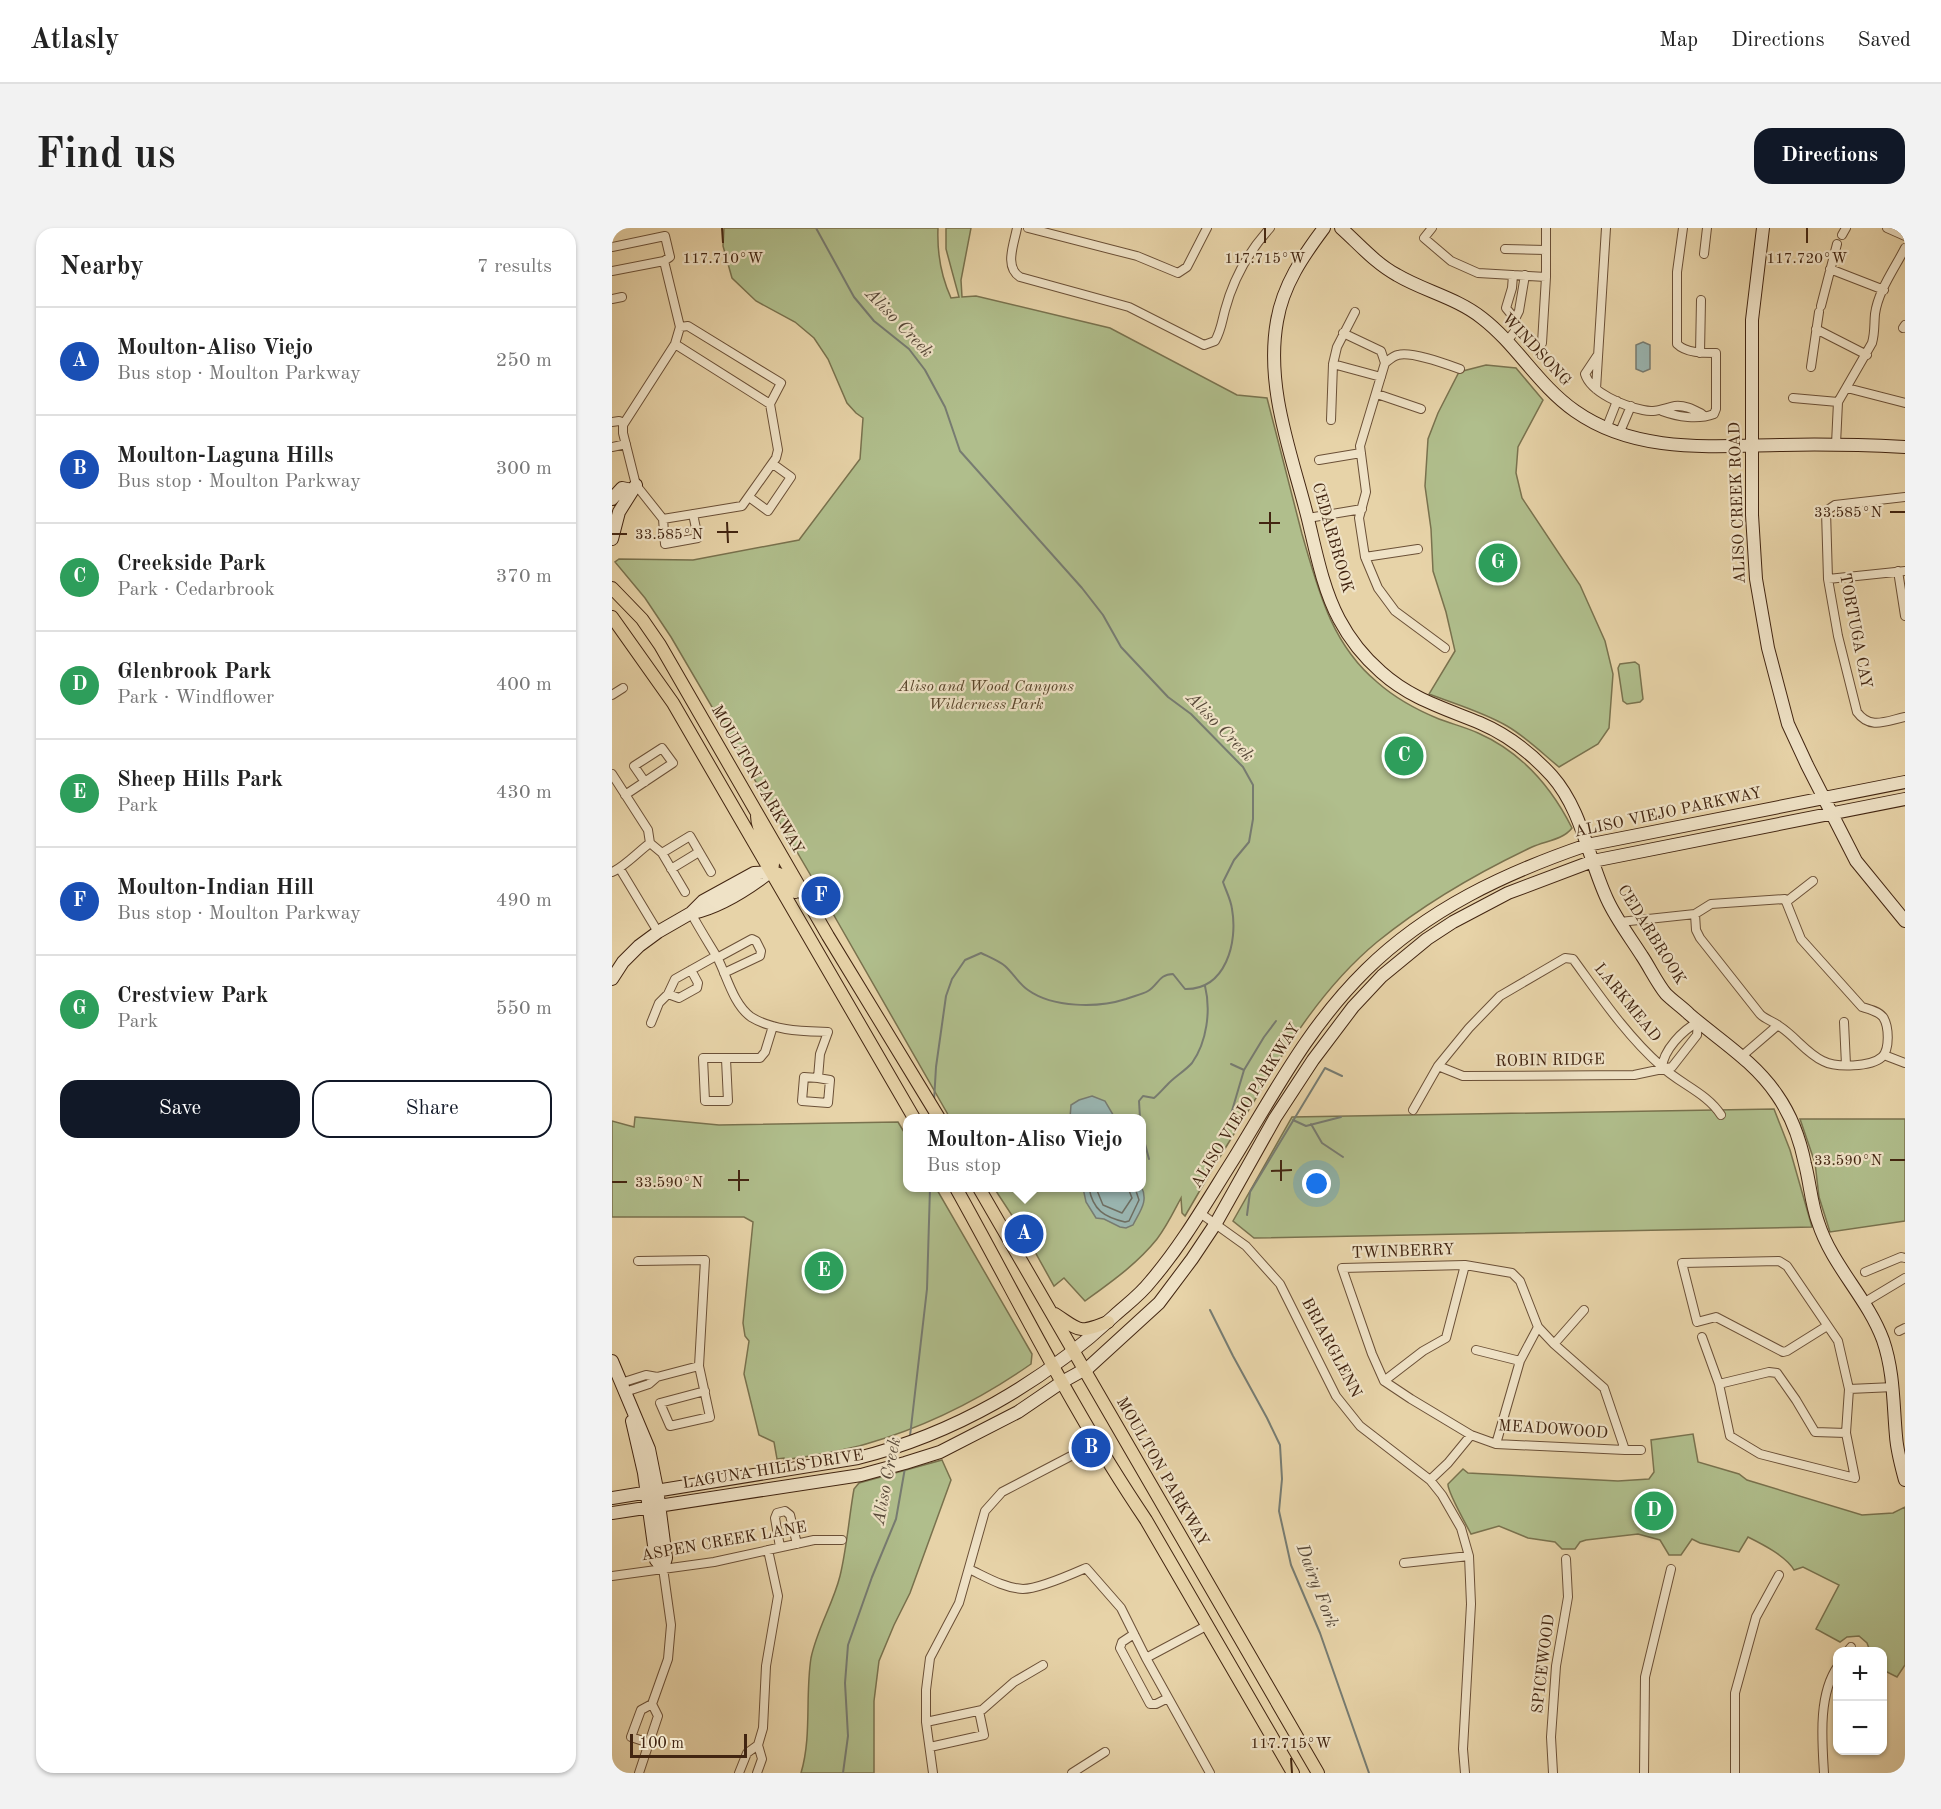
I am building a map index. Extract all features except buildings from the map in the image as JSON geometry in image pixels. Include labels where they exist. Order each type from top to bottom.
[{"type":"main road","name":"CEDARBROOK","points":[[1324,228],[1302,257],[1288,285],[1278,317],[1274,351],[1275,382],[1281,417],[1320,569],[1338,618],[1355,643],[1381,672],[1418,698],[1483,724],[1530,754],[1549,773],[1566,794],[1606,898],[1667,995],[1742,1056],[1771,1087],[1789,1117],[1800,1142],[1814,1209],[1825,1242],[1844,1275],[1865,1302],[1883,1342],[1894,1387],[1905,1480]]},
{"type":"main road","name":"WINDSONG","points":[[1341,228],[1377,262],[1395,274],[1460,304],[1480,316],[1508,340],[1531,371],[1556,398],[1606,429],[1667,445],[1836,444],[1905,447]]},
{"type":"main road","name":"ALISO CREEK ROAD","points":[[1763,228],[1752,320],[1752,514],[1756,579],[1768,648],[1788,723],[1824,798],[1856,861],[1905,921]]},
{"type":"main road","points":[[612,499],[622,488],[634,487],[619,512],[612,539]]},
{"type":"main road","name":"MOULTON PARKWAY","points":[[612,588],[642,619],[660,645],[828,936],[936,1114]]},
{"type":"main road","name":"MOULTON PARKWAY","points":[[612,617],[673,703],[911,1114]]},
{"type":"main road","name":"ALISO VIEJO PARKWAY","points":[[1053,1366],[1073,1352],[1150,1283],[1200,1213],[1314,1028],[1366,970],[1421,925],[1459,900],[1538,862],[1587,846],[1905,782]]},
{"type":"main road","name":"ALISO VIEJO PARKWAY","points":[[1062,1382],[1084,1371],[1159,1303],[1216,1223],[1275,1118],[1313,1060],[1353,1007],[1382,976],[1426,939],[1508,893],[1593,861],[1905,799]]},
{"type":"main road","points":[[757,812],[760,834],[772,855],[771,872]]},
{"type":"main road","points":[[612,979],[623,962],[658,932],[691,913],[703,901],[754,873],[771,872],[784,877],[813,924],[828,936]]},
{"type":"main road","points":[[958,1192],[1062,1382],[1208,1625],[1293,1773]]},
{"type":"main road","name":"MOULTON PARKWAY","points":[[981,1192],[1318,1773]]},
{"type":"main road","points":[[1052,1312],[1078,1329],[1086,1330],[1108,1322]]},
{"type":"main road","points":[[612,1361],[646,1439],[654,1505],[666,1558],[663,1569]]},
{"type":"main road","name":"LAGUNA HILLS DRIVE","points":[[612,1498],[871,1455],[942,1430],[997,1402],[1053,1366]]},
{"type":"main road","name":"LAGUNA HILLS DRIVE","points":[[612,1513],[873,1472],[936,1454],[1018,1412],[1062,1382]]},
{"type":"street","points":[[1017,228],[1011,261],[1012,270],[1020,277],[1129,307],[1204,345],[1215,341],[1219,334],[1236,280],[1249,256],[1270,228]]},
{"type":"street","points":[[1028,228],[1066,232],[1137,256],[1178,273],[1187,267],[1207,228]]},
{"type":"street","points":[[1432,228],[1424,238],[1451,261],[1478,273],[1546,277]]},
{"type":"street","points":[[1542,343],[1546,228]]},
{"type":"street","points":[[1606,228],[1596,389],[1602,395],[1644,411],[1662,411],[1675,406],[1687,407],[1706,416],[1714,414],[1716,409],[1716,353],[1681,348],[1677,344],[1677,272],[1683,228]]},
{"type":"street","points":[[1704,255],[1707,228]]},
{"type":"street","points":[[1887,228],[1905,236]]},
{"type":"street","points":[[612,248],[665,236],[670,257],[664,261],[612,271]]},
{"type":"street","points":[[1811,368],[1820,309],[1837,244]]},
{"type":"street","points":[[1836,444],[1838,402],[1867,355],[1875,333],[1875,313],[1905,248]]},
{"type":"street","points":[[1505,249],[1546,250]]},
{"type":"street","points":[[664,261],[680,327],[675,344],[624,423],[623,433],[634,487],[663,519],[665,544],[698,538],[693,514]]},
{"type":"street","points":[[1830,269],[1884,290]]},
{"type":"street","points":[[1513,274],[1512,288],[1506,308],[1515,319]]},
{"type":"street","points":[[1508,340],[1515,331],[1515,319],[1519,311],[1525,275]]},
{"type":"street","points":[[612,299],[622,297]]},
{"type":"street","points":[[1700,352],[1701,300]]},
{"type":"street","points":[[1331,420],[1333,364],[1337,347],[1355,312]]},
{"type":"street","points":[[663,519],[742,506],[773,464],[778,450],[770,404],[781,383],[688,326],[680,327]]},
{"type":"street","points":[[1816,329],[1867,355]]},
{"type":"street","points":[[1343,333],[1381,351],[1385,363],[1377,394],[1361,437],[1366,492],[1359,518],[1365,557],[1378,588],[1395,611],[1445,648]]},
{"type":"street","points":[[675,344],[770,404]]},
{"type":"street","points":[[1385,363],[1396,355],[1403,354],[1433,360],[1460,369]]},
{"type":"street","points":[[1333,364],[1381,377]]},
{"type":"street","points":[[1846,388],[1905,403]]},
{"type":"street","points":[[1377,394],[1422,409]]},
{"type":"street","points":[[1793,398],[1838,402]]},
{"type":"street","points":[[1606,429],[1617,401]]},
{"type":"street","points":[[1619,434],[1631,406]]},
{"type":"street","points":[[612,423],[619,421],[624,423]]},
{"type":"street","points":[[612,447],[626,444]]},
{"type":"street","points":[[1319,460],[1361,453]]},
{"type":"street","points":[[748,497],[768,511],[792,477],[773,464]]},
{"type":"street","name":"TORTUGA CAY","points":[[1905,497],[1835,505],[1826,511],[1828,579],[1838,636],[1857,712],[1863,720],[1874,723],[1905,717]]},
{"type":"street","points":[[1308,518],[1362,509]]},
{"type":"street","points":[[1365,557],[1419,549]]},
{"type":"street","points":[[1828,579],[1902,571],[1905,616]]},
{"type":"street","points":[[613,692],[623,688]]},
{"type":"street","points":[[625,795],[645,782],[673,763],[662,748],[634,766],[645,782]]},
{"type":"street","points":[[612,774],[648,830],[650,843],[662,853],[684,892]]},
{"type":"street","points":[[662,853],[690,836],[711,872]]},
{"type":"street","points":[[650,843],[616,871],[658,932]]},
{"type":"street","points":[[671,869],[699,852]]},
{"type":"street","points":[[1785,901],[1812,881]]},
{"type":"street","points":[[1620,922],[1695,914],[1711,904],[1783,898],[1800,939],[1862,1007],[1875,1011],[1883,1017],[1888,1031],[1884,1054],[1880,1059],[1867,1063],[1846,1065],[1824,1062],[1778,1025],[1767,1021],[1701,938],[1696,930],[1695,914]]},
{"type":"street","points":[[691,913],[741,1005],[749,1015],[785,1030],[828,1032],[820,1054],[818,1078]]},
{"type":"street","points":[[651,1023],[659,1003],[668,994],[675,979],[752,939],[756,941],[761,951],[760,956],[724,973]]},
{"type":"street","name":"LARKMEAD","points":[[1438,1066],[1469,1028],[1500,996],[1565,958],[1573,959],[1628,1033],[1662,1068],[1713,1104],[1721,1115]]},
{"type":"street","points":[[668,994],[679,998],[697,988],[698,984],[691,970]]},
{"type":"street","points":[[1662,1068],[1663,1060],[1686,1029],[1698,1022]]},
{"type":"street","name":"ROBIN RIDGE","points":[[1438,1066],[1463,1076],[1634,1075],[1672,1067],[1697,1035],[1698,1022]]},
{"type":"street","points":[[1845,1022],[1846,1065]]},
{"type":"street","points":[[1742,1056],[1778,1025]]},
{"type":"street","points":[[726,1059],[728,1101],[705,1101],[703,1058],[760,1058],[765,1052],[773,1026]]},
{"type":"street","points":[[1669,1051],[1679,1058]]},
{"type":"street","points":[[1884,1054],[1905,1064]]},
{"type":"street","points":[[1413,1110],[1438,1066]]},
{"type":"street","name":"BRIARGLENN","points":[[1200,1213],[1246,1246],[1280,1284],[1336,1396],[1360,1426],[1430,1480],[1442,1495],[1461,1528],[1469,1556],[1471,1604],[1463,1749],[1466,1773]]},
{"type":"street","points":[[1865,1272],[1901,1257],[1905,1258]]},
{"type":"street","points":[[638,1261],[705,1260],[699,1366],[705,1391],[710,1417],[670,1426],[660,1402],[705,1391]]},
{"type":"street","points":[[1702,1337],[1719,1384],[1730,1436],[1760,1454],[1855,1478],[1846,1433],[1850,1389],[1838,1341],[1784,1262],[1682,1263],[1697,1322],[1716,1317],[1783,1352],[1787,1352],[1827,1326]]},
{"type":"street","points":[[1384,1381],[1423,1351],[1446,1338],[1464,1265]]},
{"type":"street","name":"TWINBERRY","points":[[1384,1381],[1372,1354],[1342,1268],[1464,1265],[1512,1273],[1520,1281],[1538,1327]]},
{"type":"street","points":[[1865,1302],[1905,1278]]},
{"type":"street","points":[[1554,1344],[1584,1310]]},
{"type":"street","points":[[1496,1443],[1520,1360],[1538,1327],[1604,1388],[1625,1450]]},
{"type":"street","points":[[1476,1350],[1520,1360]]},
{"type":"street","points":[[625,1392],[646,1375],[657,1377],[699,1366]]},
{"type":"street","points":[[1719,1384],[1769,1372],[1777,1373],[1815,1432],[1846,1433]]},
{"type":"street","name":"MEADOWOOD","points":[[1384,1381],[1471,1435],[1496,1443],[1641,1450]]},
{"type":"street","points":[[1850,1389],[1894,1387]]},
{"type":"street","points":[[1430,1480],[1448,1463],[1471,1435]]},
{"type":"street","points":[[933,1773],[926,1722],[926,1690],[930,1658],[959,1603],[985,1511],[1002,1492],[1071,1456]]},
{"type":"street","points":[[780,1547],[775,1518],[777,1513],[785,1511],[790,1515],[796,1544]]},
{"type":"street","name":"ASPEN CREEK LANE","points":[[612,1576],[714,1562],[814,1540],[842,1540]]},
{"type":"street","points":[[757,1773],[762,1759],[758,1745],[763,1728],[766,1666],[778,1596],[768,1550]]},
{"type":"street","points":[[1404,1563],[1469,1556]]},
{"type":"street","name":"SPICEWOOD","points":[[1553,1773],[1551,1737],[1556,1666],[1568,1597],[1566,1559]]},
{"type":"street","points":[[969,1569],[998,1583],[1024,1589],[1059,1580],[1086,1568],[1121,1608],[1210,1773]]},
{"type":"street","points":[[650,1743],[631,1737],[641,1710],[652,1704],[668,1659],[672,1625],[663,1569]]},
{"type":"street","points":[[1644,1773],[1644,1677],[1671,1569]]},
{"type":"street","points":[[1735,1773],[1735,1693],[1756,1617],[1779,1575]]},
{"type":"street","points":[[1146,1658],[1208,1625]]},
{"type":"street","points":[[1134,1634],[1122,1642],[1120,1648],[1150,1704],[1156,1704],[1168,1698]]},
{"type":"street","points":[[926,1722],[982,1710],[1014,1682],[1043,1665]]},
{"type":"street","points":[[1824,1773],[1822,1714],[1833,1673]]},
{"type":"street","points":[[639,1773],[658,1716],[652,1704]]},
{"type":"street","points":[[930,1747],[984,1735],[979,1711]]},
{"type":"street","points":[[739,1773],[747,1753],[758,1745]]},
{"type":"street","points":[[1072,1773],[1105,1752]]},
{"type":"green space","name":"Aliso and Wood Canyons Wilderness Park","points":[[724,228],[938,228],[940,264],[951,298],[959,297],[946,249],[946,228],[971,228],[961,280],[962,297],[976,296],[1110,328],[1237,395],[1267,398],[1314,575],[1328,614],[1348,651],[1377,682],[1414,708],[1494,741],[1521,760],[1544,784],[1572,828],[1554,840],[1532,847],[1471,878],[1414,914],[1358,959],[1340,977],[1308,1017],[1266,1081],[1185,1216],[1182,1213],[1181,1198],[1164,1229],[1141,1257],[1085,1301],[1064,1278],[1054,1286],[1030,1243],[997,1192],[1146,1192],[1146,1114],[948,1114],[671,637],[645,598],[615,562],[619,559],[693,560],[799,540],[860,459],[863,418],[847,403],[828,359],[814,338],[795,322],[756,301],[732,278],[723,246]]},
{"type":"green space","points":[[1486,365],[1516,368],[1543,400],[1518,447],[1516,473],[1522,498],[1580,585],[1605,641],[1613,674],[1609,728],[1598,744],[1559,767],[1507,726],[1479,712],[1429,694],[1455,651],[1433,571],[1431,529],[1425,486],[1428,439],[1438,413],[1459,372]]},
{"type":"green space","points":[[1635,662],[1639,665],[1643,699],[1640,702],[1627,704],[1623,701],[1618,668],[1620,664]]},
{"type":"green space","points":[[1774,1109],[1790,1150],[1812,1227],[1254,1238],[1233,1221],[1292,1117]]},
{"type":"green space","points":[[635,1117],[719,1125],[898,1122],[903,1130],[903,1192],[938,1192],[1032,1354],[1031,1364],[952,1411],[910,1429],[846,1449],[784,1460],[784,1458],[777,1459],[774,1442],[759,1435],[744,1374],[749,1341],[745,1336],[743,1323],[753,1222],[744,1217],[612,1217],[612,1121],[634,1127]]},
{"type":"green space","points":[[1800,1119],[1905,1119],[1905,1221],[1830,1232],[1819,1197],[1815,1163]]},
{"type":"green space","points":[[1693,1434],[1698,1462],[1739,1474],[1747,1480],[1862,1515],[1893,1513],[1905,1507],[1905,1665],[1897,1677],[1887,1672],[1887,1647],[1868,1647],[1859,1636],[1847,1637],[1840,1642],[1816,1629],[1839,1585],[1803,1567],[1794,1570],[1780,1555],[1748,1537],[1739,1552],[1692,1539],[1681,1555],[1669,1555],[1660,1540],[1638,1534],[1586,1540],[1580,1542],[1575,1549],[1562,1549],[1555,1542],[1528,1538],[1499,1526],[1471,1534],[1448,1488],[1448,1484],[1463,1469],[1468,1473],[1618,1481],[1649,1479],[1654,1472],[1651,1440]]},
{"type":"green space","points":[[942,1460],[951,1480],[910,1593],[879,1661],[874,1701],[874,1773],[801,1773],[806,1745],[811,1658],[840,1576],[854,1489],[859,1483]]},
{"type":"water","points":[[1643,342],[1650,345],[1650,369],[1643,372],[1636,369],[1636,345]]},
{"type":"water","points":[[1092,1096],[1105,1101],[1113,1114],[1070,1114],[1071,1105]]},
{"type":"water","points":[[1084,1192],[1143,1192],[1144,1196],[1143,1206],[1133,1225],[1126,1228],[1096,1218],[1086,1202]]},
{"type":"waterway","name":"Aliso Creek","points":[[816,228],[854,297],[874,321],[909,349],[925,370],[945,407],[960,451],[1082,588],[1103,615],[1121,647],[1168,697],[1191,714],[1243,767],[1253,785],[1253,819],[1249,842],[1234,860],[1223,882],[1231,906],[1233,922],[1231,949],[1226,962],[1210,982],[1199,987],[1185,989],[1173,974],[1168,974],[1151,989],[1140,994],[1115,1002],[1076,1005],[1038,996],[1025,988],[1003,964],[981,953],[965,960],[952,979],[946,996],[936,1067],[934,1101]]},
{"type":"waterway","name":"Dairy Fork","points":[[1140,1114],[1139,1101],[1143,1096],[1154,1098],[1189,1066],[1197,1055],[1206,1026],[1208,1005],[1205,986]]},
{"type":"waterway","points":[[1231,1064],[1244,1070],[1276,1021]]},
{"type":"waterway","points":[[1247,1215],[1250,1192],[1325,1068],[1342,1076]]},
{"type":"waterway","points":[[1229,1121],[1244,1070]]},
{"type":"waterway","points":[[1293,1120],[1306,1126],[1341,1117]]},
{"type":"waterway","points":[[1311,1124],[1322,1143],[1343,1157]]},
{"type":"waterway","name":"Dairy Fork","points":[[1146,1148],[1149,1159]]},
{"type":"waterway","name":"Aliso Creek","points":[[910,1436],[927,1289],[930,1192]]},
{"type":"waterway","name":"Dairy Fork","points":[[1210,1310],[1280,1445],[1282,1479],[1279,1511],[1291,1565],[1320,1633],[1369,1773]]},
{"type":"waterway","name":"Aliso Creek","points":[[843,1773],[848,1736],[845,1683],[848,1645],[896,1519],[905,1468]]},
{"type":"place","name":"Crestview Park","points":[[1498,563]]},
{"type":"place","name":"Creekside Park","points":[[1404,756]]},
{"type":"place","name":"Moulton-Indian Hill","points":[[821,896]]},
{"type":"place","name":"Moulton-Aliso Viejo","points":[[1024,1234]]},
{"type":"place","name":"Sheep Hills Park","points":[[824,1271]]},
{"type":"place","name":"Moulton-Laguna Hills","points":[[1091,1448]]},
{"type":"place","name":"Glenbrook Park","points":[[1654,1511]]}]
